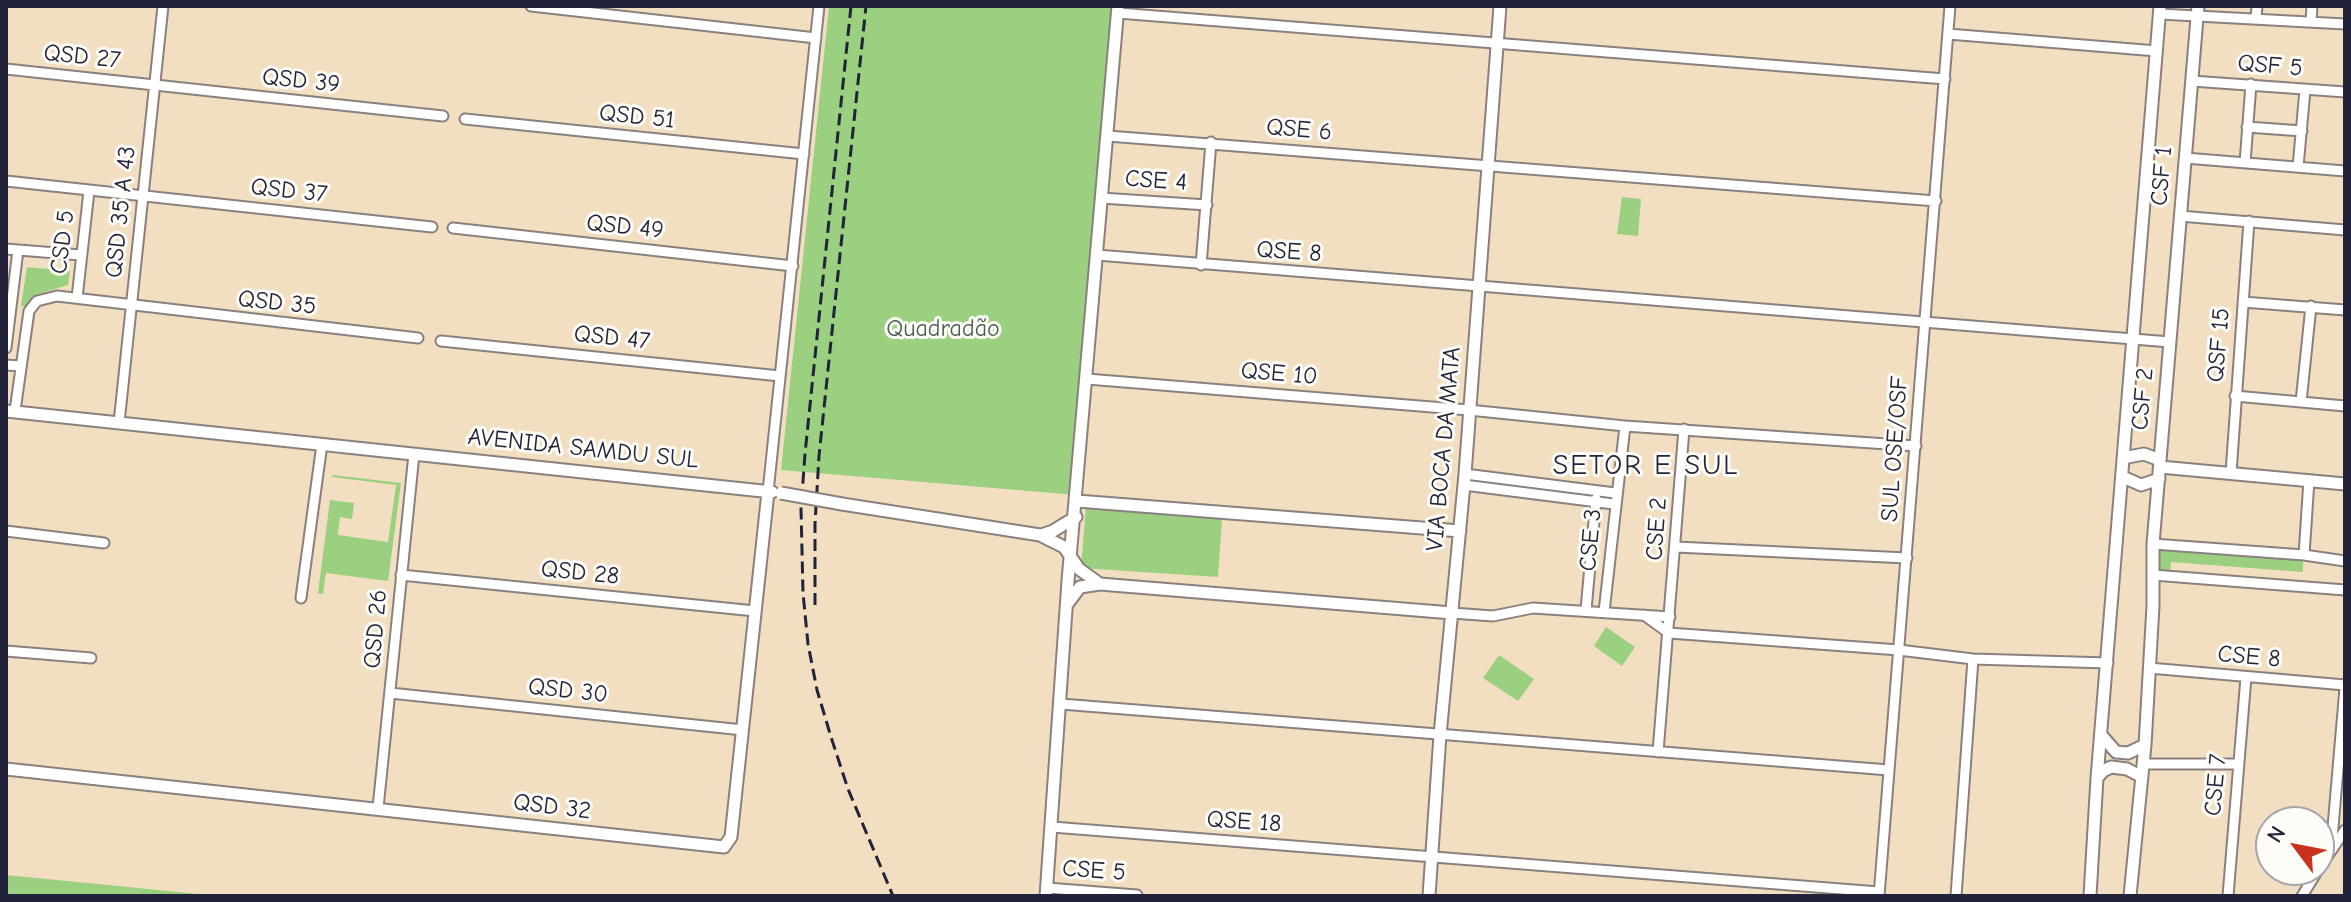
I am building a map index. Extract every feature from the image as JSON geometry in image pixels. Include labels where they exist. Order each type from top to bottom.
[{"type":"street","name":"QSD 35 A 43","points":[[119,423],[163,6]]},
{"type":"street","points":[[531,6],[816,38]]},
{"type":"street","points":[[743,730],[819,6]]},
{"type":"street","name":"VIA BOCA DA MATA","points":[[1429,896],[1440,735],[1465,480],[1500,6]]},
{"type":"street","name":"SUL OSE/OSF","points":[[1879,894],[1950,6]]},
{"type":"street","points":[[2256,18],[2257,6]]},
{"type":"street","points":[[2311,22],[2312,6]]},
{"type":"street","points":[[1047,892],[1070,558],[1076,517],[1118,9],[1945,79]]},
{"type":"street","points":[[2090,896],[2160,10],[2198,10],[2256,18],[2345,24]]},
{"type":"street","name":"CSF 1","points":[[2170,342],[2198,10]]},
{"type":"street","points":[[1948,34],[2157,51]]},
{"type":"street","name":"QSD 27","points":[[6,69],[154,85]]},
{"type":"street","name":"QSF 5","points":[[2192,81],[2345,92]]},
{"type":"street","points":[[2245,163],[2251,84]]},
{"type":"street","name":"QSD 39","points":[[154,85],[443,116]]},
{"type":"street","points":[[2298,167],[2305,90]]},
{"type":"street","name":"QSD 51","points":[[465,119],[804,154]]},
{"type":"street","points":[[2247,127],[2302,131]]},
{"type":"street","name":"QSE 6","points":[[1108,136],[1936,201]]},
{"type":"street","points":[[1201,265],[1211,142]]},
{"type":"street","points":[[2185,158],[2345,171]]},
{"type":"street","name":"QSD 37","points":[[6,181],[432,227]]},
{"type":"street","name":"CSD 5","points":[[77,298],[89,191]]},
{"type":"street","name":"CSE 4","points":[[1101,198],[1207,205]]},
{"type":"street","points":[[2180,216],[2345,230]]},
{"type":"street","name":"QSF 15","points":[[2231,473],[2249,221]]},
{"type":"street","name":"QSD 49","points":[[453,228],[793,266]]},
{"type":"street","points":[[6,249],[81,255]]},
{"type":"street","points":[[6,348],[18,250]]},
{"type":"street","name":"QSE 8","points":[[1097,255],[2170,342]]},
{"type":"street","name":"QSD 35","points":[[29,311],[37,301],[57,296],[418,338]]},
{"type":"street","points":[[2243,302],[2345,310]]},
{"type":"street","points":[[2301,402],[2311,306]]},
{"type":"street","points":[[11,308],[29,311],[11,411]]},
{"type":"street","name":"QSD 47","points":[[441,341],[780,376]]},
{"type":"street","name":"CSF 2","points":[[2130,896],[2145,745],[2153,544],[2170,342]]},
{"type":"street","points":[[6,365],[21,366]]},
{"type":"street","name":"QSE 10","points":[[1087,379],[1625,426],[1916,446]]},
{"type":"street","points":[[2235,396],[2345,406]]},
{"type":"street","name":"AVENIDA SAMDU SUL","points":[[11,411],[781,493],[1040,535],[1060,543],[1079,569],[1100,584]]},
{"type":"street","name":"CSE 3","points":[[1604,612],[1625,426]]},
{"type":"street","name":"CSE 2","points":[[1658,752],[1684,429]]},
{"type":"street","points":[[301,598],[322,444]]},
{"type":"street","name":"QSD 26","points":[[378,808],[414,454]]},
{"type":"street","points":[[2123,458],[2144,454],[2160,469],[2345,484]]},
{"type":"street","points":[[2123,477],[2141,485],[2160,469]]},
{"type":"street","points":[[1465,480],[1615,498]]},
{"type":"street","points":[[2304,555],[2309,480]]},
{"type":"street","name":"CSE 3","points":[[1586,610],[1597,496]]},
{"type":"street","points":[[1077,501],[1460,531]]},
{"type":"street","points":[[1040,535],[1076,517]]},
{"type":"street","points":[[6,531],[104,543]]},
{"type":"street","points":[[2153,544],[2345,561]]},
{"type":"street","points":[[1676,547],[1907,558]]},
{"type":"street","name":"QSD 28","points":[[401,575],[755,611]]},
{"type":"street","points":[[2153,575],[2345,590]]},
{"type":"street","points":[[1068,604],[1080,587],[1100,584],[1493,616],[1533,608],[1670,617]]},
{"type":"street","points":[[1644,615],[1669,633],[1899,650],[1973,659],[2108,663]]},
{"type":"street","points":[[6,651],[91,658]]},
{"type":"street","points":[[1956,896],[1973,659]]},
{"type":"street","name":"CSE 8","points":[[2149,668],[2345,687]]},
{"type":"street","name":"CSE 7","points":[[2228,896],[2246,677]]},
{"type":"street","points":[[2335,806],[2345,687]]},
{"type":"street","name":"QSD 30","points":[[390,693],[743,730]]},
{"type":"street","points":[[1061,704],[1889,770]]},
{"type":"street","name":"QSD 32","points":[[6,769],[721,848],[727,845],[731,837],[743,730]]},
{"type":"street","points":[[2102,736],[2116,752],[2128,753],[2145,745]]},
{"type":"street","points":[[2097,778],[2111,767],[2142,771],[2238,764]]},
{"type":"street","name":"QSE 18","points":[[1052,827],[1879,894]]},
{"type":"street","name":"CSE 5","points":[[1047,892],[1137,895]]},
{"type":"green space","name":"Quadradão","points":[[829,6],[1116,6],[1076,495],[781,470]]},
{"type":"green space","points":[[1622,197],[1641,199],[1638,236],[1617,234]]},
{"type":"green space","points":[[27,267],[70,271],[68,285],[35,295],[26,306],[21,306]]},
{"type":"green space","points":[[333,475],[401,483],[388,581],[326,573],[323,594],[318,593],[330,500],[354,503],[352,519],[340,517],[338,535],[388,542],[396,485]]},
{"type":"green space","points":[[1086,505],[1222,519],[1218,577],[1081,568]]},
{"type":"green space","points":[[2153,546],[2303,559],[2303,572],[2171,562],[2170,576],[2153,575]]},
{"type":"green space","points":[[1606,627],[1635,647],[1622,666],[1594,646]]},
{"type":"green space","points":[[1499,655],[1534,679],[1518,701],[1483,678]]},
{"type":"green space","points":[[6,875],[219,896],[6,896]]},
{"type":"railway","points":[[851,6],[805,454],[801,509],[803,593],[817,690],[848,789],[893,896]]},
{"type":"railway","points":[[815,605],[819,456],[866,6]]},
{"type":"district","name":"SETOR E SUL","points":[[1646,466]]}]
